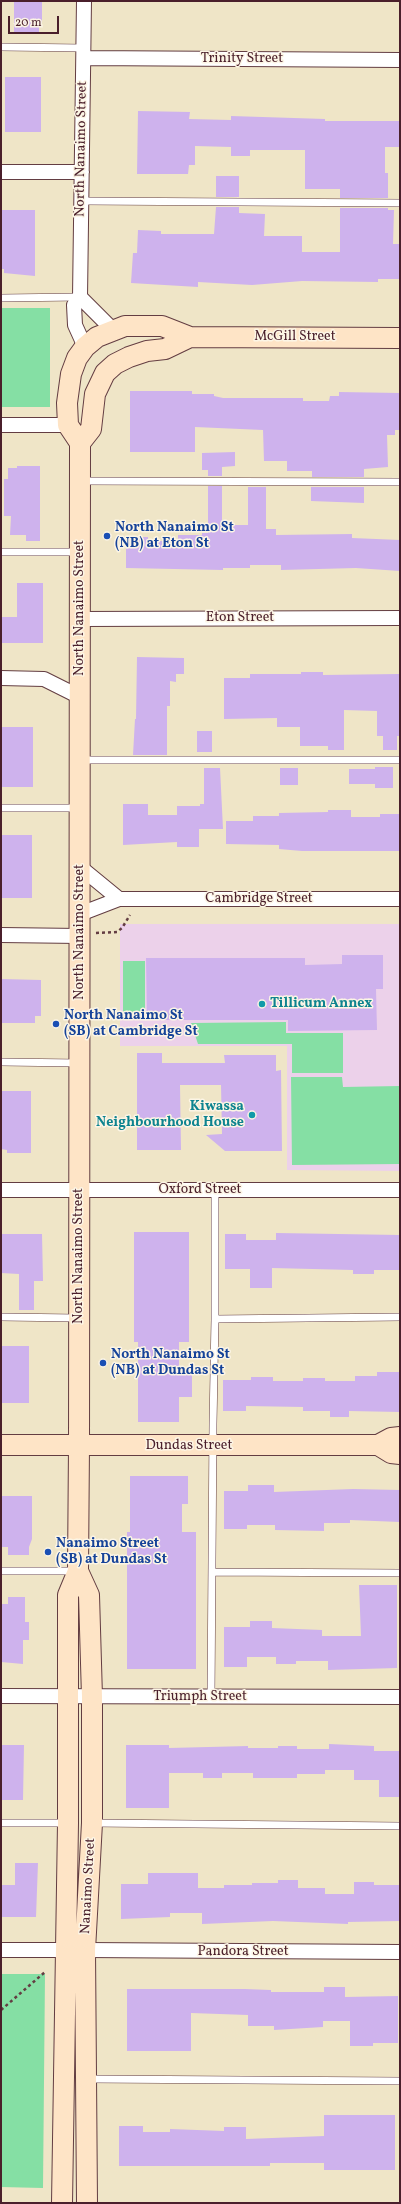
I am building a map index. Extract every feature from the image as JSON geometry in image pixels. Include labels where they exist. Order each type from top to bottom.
[{"type":"main road","name":"McGill Street","points":[[98,338],[125,326],[162,326],[190,337],[400,338]]},
{"type":"main road","name":"McGill Street","points":[[80,443],[91,428],[95,394],[100,383],[115,364],[147,351],[165,349],[190,337]]},
{"type":"main road","points":[[80,443],[68,425],[67,403],[71,374],[77,358],[98,338]]},
{"type":"main road","name":"North Nanaimo Street","points":[[79,1445],[80,1063],[88,935],[80,914],[80,443]]},
{"type":"main road","name":"Dundas Street","points":[[1,1445],[378,1445],[391,1438],[400,1437]]},
{"type":"main road","name":"Nanaimo Street","points":[[79,1445],[78,1571],[68,1595],[68,1823],[86,2079],[88,2203]]},
{"type":"main road","name":"Dundas Street","points":[[378,1445],[391,1454],[400,1454]]},
{"type":"main road","name":"Nanaimo Street","points":[[62,2203],[76,1950],[92,1823],[92,1697],[89,1595],[78,1571]]},
{"type":"street","name":"North Nanaimo Street","points":[[84,1],[80,297],[74,305],[75,324],[98,338]]},
{"type":"street","name":"Trinity Street","points":[[84,53],[400,60]]},
{"type":"street","points":[[1,172],[82,172]]},
{"type":"street","points":[[80,297],[98,338]]},
{"type":"street","points":[[1,425],[68,425]]},
{"type":"street","name":"Eton Street","points":[[80,619],[400,618]]},
{"type":"street","points":[[1,678],[44,678],[80,697]]},
{"type":"street","points":[[80,867],[118,899]]},
{"type":"street","name":"Cambridge Street","points":[[80,914],[118,899],[400,899]]},
{"type":"street","points":[[1,935],[88,935]]},
{"type":"street","name":"Oxford Street","points":[[1,1190],[400,1190]]},
{"type":"street","name":"Triumph Street","points":[[1,1696],[400,1697]]},
{"type":"street","name":"Pandora Street","points":[[1,1950],[400,1952]]},
{"type":"lane","points":[[1,47],[84,53]]},
{"type":"lane","points":[[82,201],[400,203]]},
{"type":"lane","points":[[1,298],[80,297]]},
{"type":"lane","points":[[80,481],[400,482]]},
{"type":"lane","points":[[1,552],[80,552]]},
{"type":"lane","points":[[80,760],[400,760]]},
{"type":"lane","points":[[1,808],[80,808]]},
{"type":"lane","points":[[1,1062],[80,1063]]},
{"type":"lane","points":[[211,1697],[213,1446],[216,1319],[215,1191]]},
{"type":"lane","points":[[1,1317],[79,1318]]},
{"type":"lane","points":[[216,1319],[400,1318]]},
{"type":"lane","points":[[1,1571],[78,1571]]},
{"type":"lane","points":[[212,1572],[400,1573]]},
{"type":"lane","points":[[1,1823],[68,1823]]},
{"type":"lane","points":[[92,1823],[400,1826]]},
{"type":"lane","points":[[86,2079],[400,2081]]},
{"type":"path","points":[[88,935],[117,932],[127,922],[130,913]]},
{"type":"path","points":[[1,2010],[45,1972]]},
{"type":"shaded area","points":[[120,924],[400,924],[400,1171],[287,1170],[287,1046],[120,1046]]},
{"type":"green space","points":[[1,308],[50,308],[50,407],[1,407]]},
{"type":"green space","points":[[123,961],[145,961],[145,1017],[123,1017]]},
{"type":"green space","points":[[286,1022],[286,1033],[343,1033],[343,1073],[292,1073],[292,1044],[198,1044],[191,1023]]},
{"type":"green space","points":[[291,1077],[342,1077],[343,1087],[400,1086],[400,1164],[292,1165]]},
{"type":"green space","points":[[1,1974],[45,1974],[43,2188],[1,2187]]},
{"type":"building","points":[[14,1],[42,1],[42,23],[39,23],[39,34],[14,34]]},
{"type":"building","points":[[5,77],[41,77],[41,132],[5,132]]},
{"type":"building","points":[[138,111],[190,112],[189,119],[231,120],[231,116],[325,119],[325,121],[400,121],[400,147],[385,147],[385,173],[388,173],[388,198],[340,198],[340,189],[305,189],[305,150],[250,150],[250,156],[231,156],[231,147],[195,146],[195,165],[189,165],[188,174],[137,174]]},
{"type":"building","points":[[216,176],[239,176],[239,197],[216,197]]},
{"type":"building","points":[[216,207],[239,207],[239,213],[265,214],[264,236],[302,236],[302,252],[340,252],[340,208],[388,208],[388,210],[394,210],[393,244],[400,244],[400,279],[378,279],[378,282],[302,281],[252,285],[198,282],[198,287],[131,283],[133,253],[137,253],[138,230],[161,231],[161,234],[214,234]]},
{"type":"building","points":[[1,210],[35,210],[35,276],[4,273],[4,269],[1,269]]},
{"type":"building","points":[[130,391],[192,391],[192,394],[214,394],[214,396],[223,398],[303,398],[303,401],[329,401],[330,396],[339,396],[339,392],[400,393],[400,430],[395,430],[395,435],[387,435],[388,467],[364,469],[364,477],[312,477],[312,471],[287,471],[287,461],[264,461],[263,430],[195,427],[195,452],[130,452]]},
{"type":"building","points":[[235,452],[235,466],[222,467],[222,476],[208,476],[208,470],[202,470],[202,453]]},
{"type":"building","points":[[17,466],[40,466],[40,541],[26,541],[26,535],[10,535],[11,516],[4,516],[4,479],[8,479],[8,468],[17,468]]},
{"type":"building","points":[[208,486],[222,486],[222,525],[248,525],[248,487],[266,487],[266,529],[276,529],[276,535],[352,534],[352,538],[400,540],[400,571],[356,568],[281,570],[281,565],[250,565],[250,568],[223,568],[223,570],[126,568],[126,537],[148,537],[148,541],[178,541],[178,535],[202,535],[202,533],[208,533]]},
{"type":"building","points":[[311,487],[364,487],[364,503],[311,501]]},
{"type":"building","points":[[17,583],[43,583],[43,643],[1,643],[1,617],[17,617]]},
{"type":"building","points":[[137,657],[184,658],[184,674],[176,674],[176,682],[170,681],[170,706],[167,706],[167,755],[133,755],[136,719]]},
{"type":"building","points":[[301,672],[323,672],[323,675],[399,674],[399,736],[397,736],[397,750],[383,750],[383,736],[377,736],[377,711],[344,710],[344,750],[328,750],[328,746],[300,746],[300,727],[277,727],[277,718],[224,719],[224,678],[250,678],[250,674],[301,674]]},
{"type":"building","points":[[1,727],[33,727],[33,787],[1,787]]},
{"type":"building","points":[[197,731],[212,731],[212,752],[197,752]]},
{"type":"building","points":[[375,767],[393,767],[393,788],[375,788],[375,784],[349,784],[349,769],[375,769]]},
{"type":"building","points":[[204,768],[220,768],[223,829],[199,829],[199,847],[177,847],[177,842],[123,845],[123,804],[148,804],[148,815],[177,815],[177,806],[200,806],[200,804],[204,804]]},
{"type":"building","points":[[280,768],[298,768],[298,785],[280,785]]},
{"type":"building","points":[[328,810],[351,810],[351,817],[380,817],[380,814],[400,814],[400,851],[302,851],[279,849],[279,845],[226,844],[226,821],[253,821],[253,816],[279,816],[279,813],[328,812]]},
{"type":"building","points":[[1,835],[32,835],[32,898],[1,898]]},
{"type":"building","name":"Tillicum Annex","points":[[342,955],[383,955],[383,989],[376,989],[377,1030],[288,1031],[288,1020],[147,1020],[146,958],[305,958],[305,965],[342,964]]},
{"type":"building","points":[[1,979],[41,980],[41,1016],[35,1016],[35,1023],[1,1023]]},
{"type":"building","name":"Kiwassa Neighbourhood House","points":[[137,1053],[162,1053],[162,1063],[225,1063],[224,1055],[276,1055],[276,1071],[281,1070],[282,1151],[225,1151],[206,1135],[222,1134],[221,1085],[180,1085],[181,1150],[137,1150]]},
{"type":"building","points":[[2,1091],[31,1091],[31,1153],[7,1153],[7,1150],[1,1149]]},
{"type":"building","points":[[134,1232],[189,1232],[189,1342],[179,1342],[179,1373],[192,1373],[192,1397],[179,1397],[179,1422],[138,1422],[138,1342],[134,1342]]},
{"type":"building","points":[[276,1233],[400,1235],[400,1270],[374,1270],[374,1274],[353,1274],[353,1270],[272,1268],[272,1288],[250,1288],[250,1269],[225,1269],[225,1234],[246,1234],[246,1240],[276,1240]]},
{"type":"building","points":[[1,1234],[42,1234],[43,1281],[34,1281],[34,1310],[19,1310],[19,1274],[1,1273]]},
{"type":"building","points":[[1,1346],[29,1346],[29,1403],[1,1403]]},
{"type":"building","points":[[377,1372],[400,1372],[400,1412],[349,1411],[349,1417],[330,1417],[330,1411],[303,1411],[303,1407],[246,1406],[246,1411],[223,1411],[223,1380],[251,1380],[251,1377],[273,1377],[273,1381],[303,1381],[303,1378],[325,1378],[325,1381],[355,1381],[355,1376],[377,1376]]},
{"type":"building","points":[[130,1476],[188,1476],[188,1504],[182,1504],[182,1532],[196,1532],[196,1669],[127,1669],[127,1532],[130,1532]]},
{"type":"building","points":[[248,1485],[274,1485],[274,1492],[353,1489],[400,1490],[400,1522],[350,1520],[350,1523],[324,1523],[324,1531],[275,1530],[275,1525],[247,1525],[247,1529],[224,1529],[224,1491],[248,1491]]},
{"type":"building","points":[[1,1496],[32,1496],[32,1539],[29,1547],[29,1555],[8,1555],[8,1547],[1,1547]]},
{"type":"building","points":[[359,1585],[397,1585],[397,1668],[328,1670],[328,1661],[296,1661],[296,1664],[276,1664],[276,1657],[247,1657],[247,1667],[224,1667],[224,1627],[250,1627],[250,1621],[272,1621],[272,1628],[322,1630],[322,1636],[361,1636]]},
{"type":"building","points":[[8,1597],[25,1597],[25,1622],[29,1622],[29,1640],[23,1640],[23,1664],[1,1662],[1,1612],[2,1604],[8,1604]]},
{"type":"building","points":[[329,1744],[374,1746],[374,1751],[400,1751],[400,1797],[379,1797],[379,1780],[354,1780],[354,1770],[325,1770],[325,1774],[297,1774],[297,1778],[253,1778],[253,1773],[222,1773],[222,1778],[203,1778],[203,1773],[169,1773],[169,1808],[126,1808],[126,1745],[169,1745],[169,1748],[248,1746],[248,1748],[278,1748],[278,1746],[297,1746],[297,1749],[329,1749]]},
{"type":"building","points":[[1,1745],[24,1745],[23,1800],[1,1800]]},
{"type":"building","points":[[15,1863],[38,1863],[36,1917],[1,1917],[1,1885],[15,1885]]},
{"type":"building","points":[[148,1873],[198,1873],[198,1888],[224,1888],[224,1885],[252,1885],[252,1883],[278,1883],[278,1880],[298,1880],[298,1888],[325,1888],[325,1894],[354,1894],[354,1882],[374,1882],[374,1885],[400,1885],[400,1921],[348,1922],[348,1924],[273,1921],[202,1924],[202,1913],[170,1913],[170,1917],[121,1919],[121,1884],[148,1884]]},
{"type":"building","points":[[324,1987],[345,1987],[345,1997],[398,1996],[398,2043],[373,2043],[373,2046],[350,2046],[350,2021],[323,2021],[323,2027],[274,2030],[274,2026],[248,2026],[248,2015],[191,2013],[191,2051],[127,2051],[127,1989],[245,1989],[271,1990],[271,1992],[324,1992]]},
{"type":"building","points":[[324,2115],[395,2115],[395,2170],[324,2170],[324,2163],[270,2163],[270,2166],[119,2166],[119,2126],[143,2126],[143,2132],[170,2132],[170,2129],[224,2131],[224,2127],[246,2127],[246,2139],[324,2136]]},
{"type":"place","name":"North Nanaimo St (NB) at Eton St","points":[[107,536]]},
{"type":"place","name":"Tillicum Annex","points":[[262,1004]]},
{"type":"place","name":"North Nanaimo St (SB) at Cambridge St","points":[[56,1024]]},
{"type":"place","name":"Kiwassa Neighbourhood House","points":[[252,1115]]},
{"type":"place","name":"North Nanaimo St (NB) at Dundas St","points":[[103,1363]]},
{"type":"place","name":"Nanaimo Street (SB) at Dundas St","points":[[48,1552]]}]
